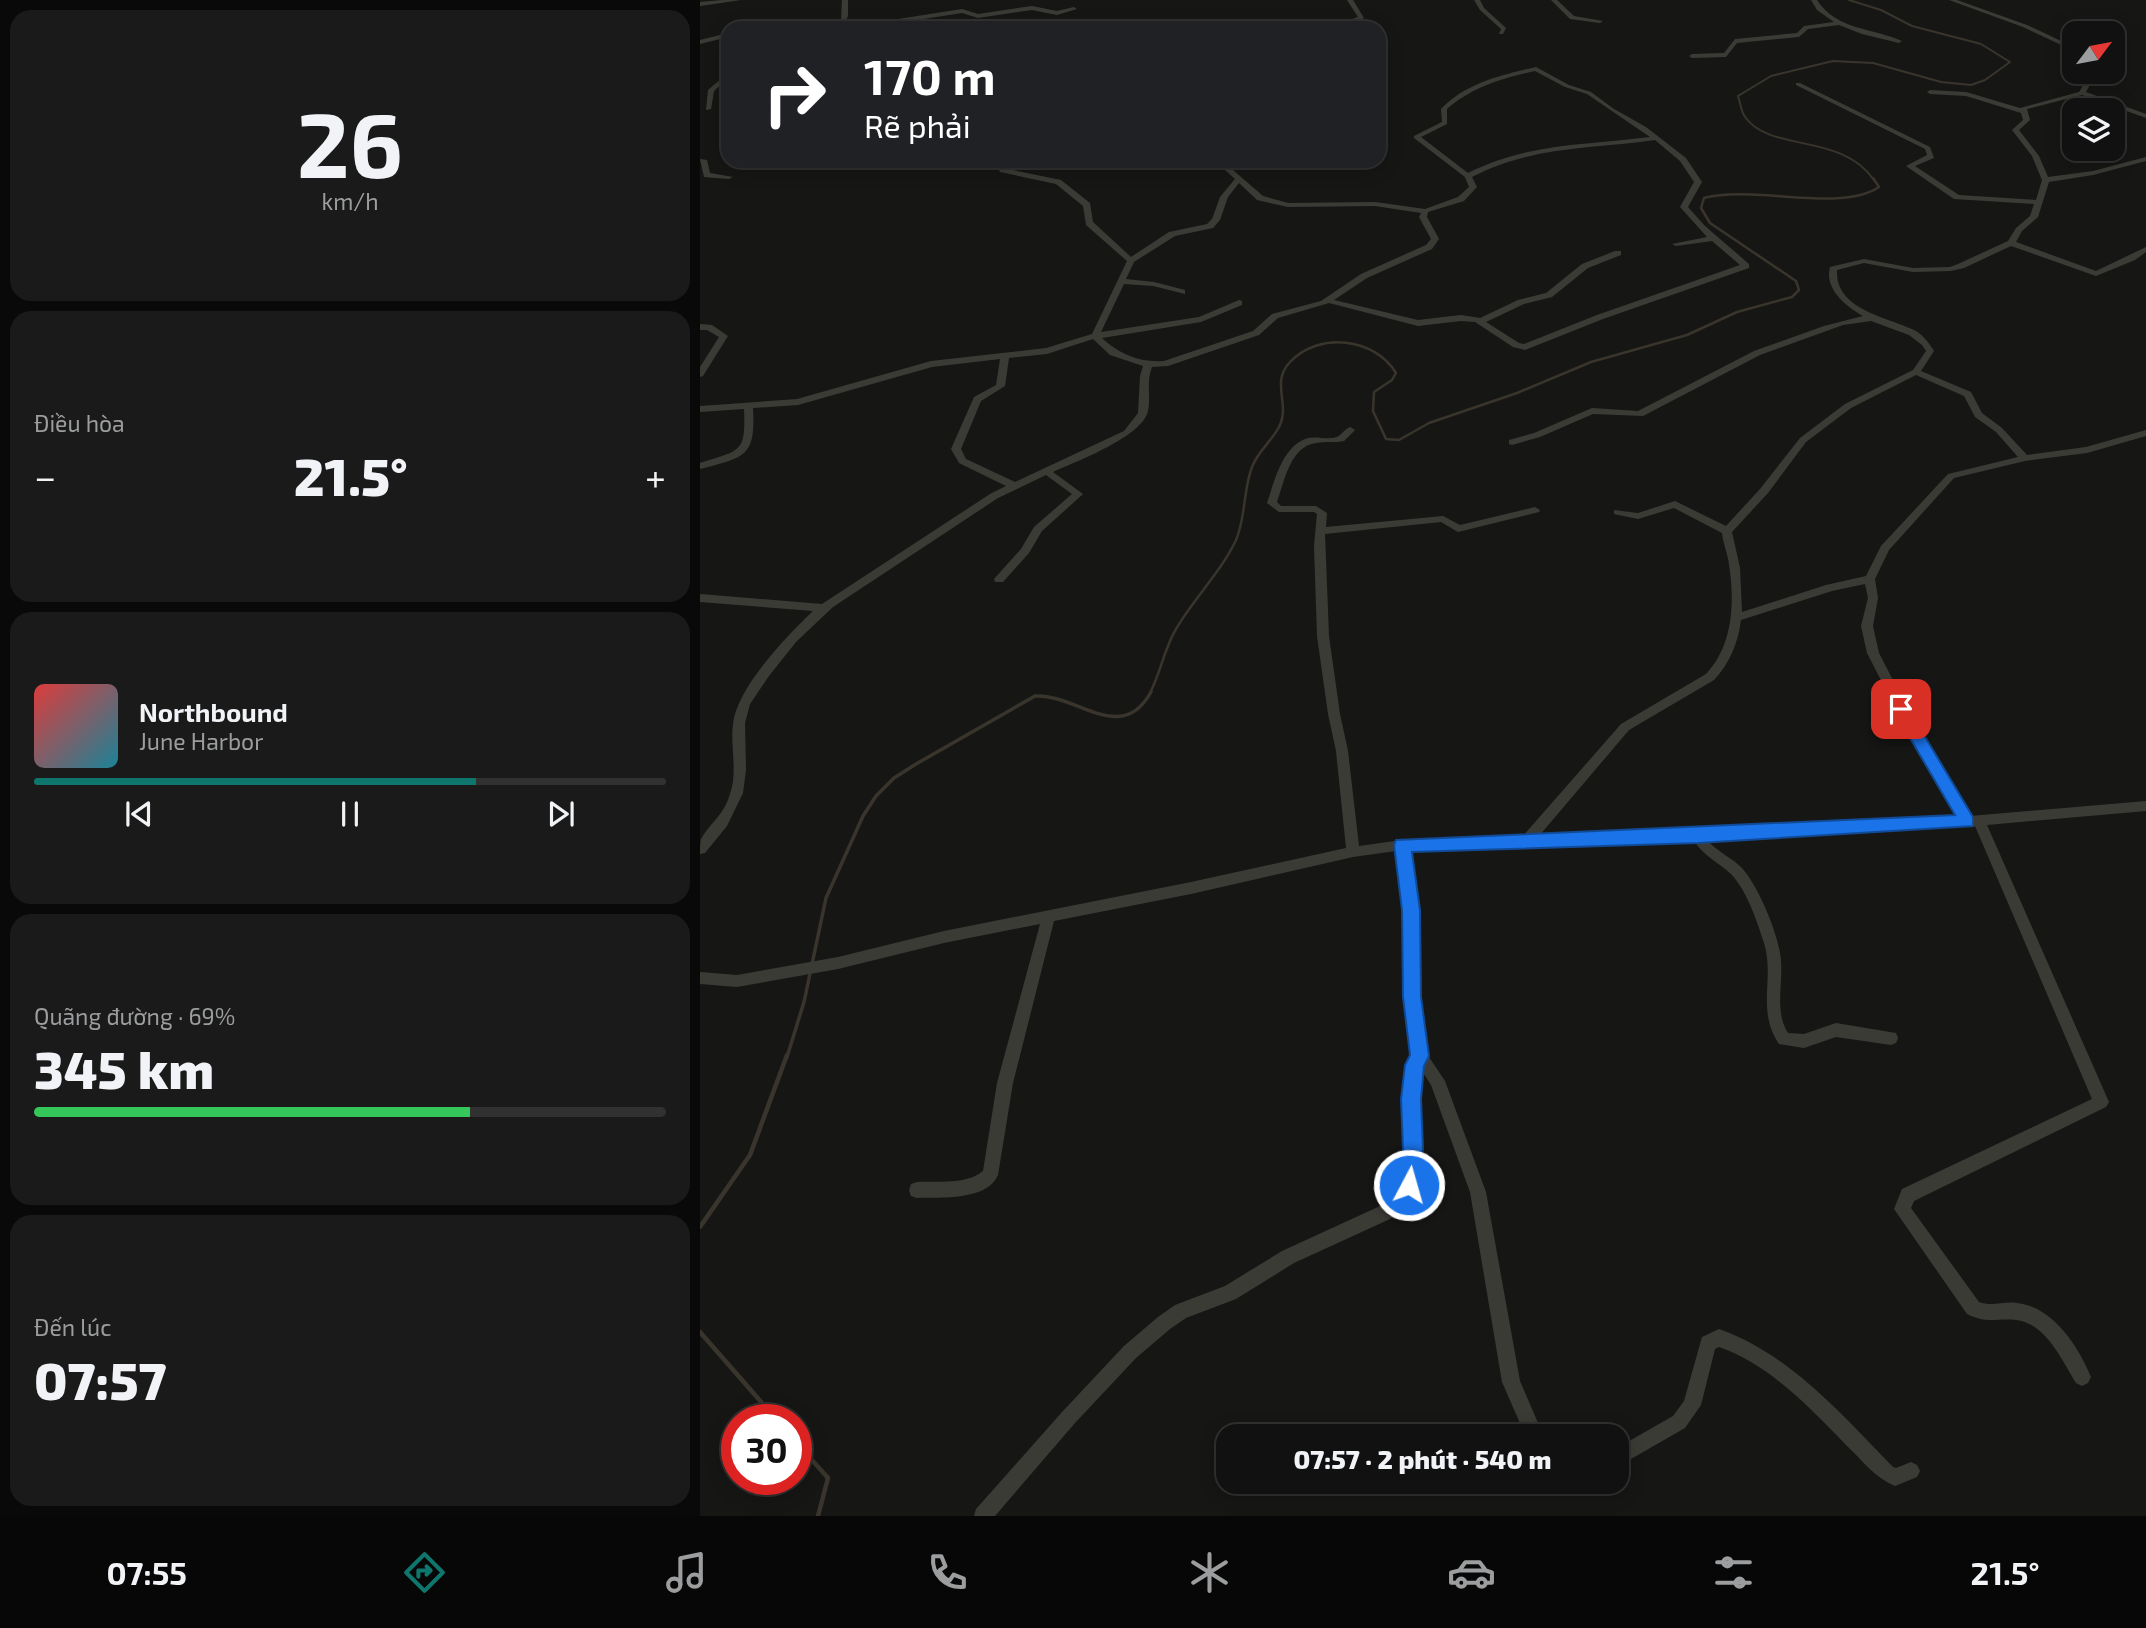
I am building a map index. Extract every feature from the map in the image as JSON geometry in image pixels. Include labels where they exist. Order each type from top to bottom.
[{"type":"street","points":[[700,4],[735,0]]},
{"type":"street","points":[[841,21],[846,12],[845,0]]},
{"type":"street","points":[[1350,0],[1360,17],[1352,21]]},
{"type":"street","points":[[1478,0],[1482,9],[1504,30],[1501,33]]},
{"type":"street","points":[[1554,0],[1568,16],[1600,20]]},
{"type":"street","points":[[1814,0],[1819,9],[1841,23],[1899,41]]},
{"type":"street","points":[[1952,0],[2025,26],[2062,43]]},
{"type":"street","points":[[898,21],[962,11],[978,16],[1032,8],[1053,13],[1074,9]]},
{"type":"street","points":[[1692,56],[1726,55],[1735,41],[1799,35],[1806,27],[1841,23]]},
{"type":"street","points":[[700,42],[721,37]]},
{"type":"street","points":[[1231,168],[1238,180],[1260,198],[1289,205],[1375,204],[1425,211],[1466,195],[1473,187],[1468,176],[1416,137],[1445,123],[1444,109],[1464,93],[1497,78],[1534,69],[1541,70],[1567,86],[1589,93],[1656,138],[1683,160],[1697,178],[1696,189],[1686,199],[1684,206],[1744,267],[1600,317],[1532,346],[1518,346],[1481,321],[1461,318],[1418,323],[1329,301]]},
{"type":"street","points":[[708,109],[711,90],[721,81]]},
{"type":"street","points":[[1798,84],[1928,148],[1931,156],[1910,166],[1954,196],[2040,202]]},
{"type":"street","points":[[2082,93],[2087,84]]},
{"type":"street","points":[[1871,318],[1833,285],[1832,276],[1836,267],[1864,261],[1913,270],[1951,269],[2011,243],[2019,230],[2033,219],[2046,180],[2035,156],[2015,130],[2027,120],[2023,111],[1966,94],[1930,92]]},
{"type":"street","points":[[2023,111],[2023,108],[2030,105],[2082,93],[2146,116]]},
{"type":"street","points":[[1468,176],[1485,167],[1581,143],[1625,144],[1656,138]]},
{"type":"street","points":[[2046,180],[2093,173],[2146,159]]},
{"type":"street","points":[[700,161],[704,162],[707,175],[729,177]]},
{"type":"street","points":[[1005,168],[1003,170],[1049,178],[1082,199],[1088,207],[1089,223],[1130,261]]},
{"type":"street","points":[[1095,336],[1098,324],[1123,281],[1130,261],[1172,234],[1210,226],[1216,220],[1224,197],[1238,180]]},
{"type":"street","points":[[1095,336],[1113,352],[1149,365],[1165,364],[1253,334],[1275,316],[1329,301],[1364,276],[1432,245],[1434,235],[1423,217],[1425,211]]},
{"type":"street","points":[[1676,244],[1713,237]]},
{"type":"street","points":[[2011,243],[2096,274],[2146,249]]},
{"type":"street","points":[[1481,321],[1521,302],[1549,295],[1585,266],[1618,253]]},
{"type":"street","points":[[1123,281],[1154,284],[1182,292]]},
{"type":"street","points":[[700,409],[808,400],[931,364],[1047,351],[1095,336],[1200,319],[1238,303]]},
{"type":"street","points":[[1512,442],[1537,435],[1592,411],[1640,414],[1757,353],[1781,347],[1805,334],[1841,321],[1871,318],[1897,325],[1924,341],[1930,351],[1916,372],[1848,406],[1804,440],[1764,491],[1727,531]]},
{"type":"street","points":[[700,327],[709,327],[724,335],[700,374]]},
{"type":"street","points":[[1005,356],[1000,386],[977,399],[956,449],[958,457],[966,464],[1014,486]]},
{"type":"street","points":[[700,849],[734,805],[739,790],[738,734],[743,704],[761,677],[823,608],[1014,486],[1133,428],[1146,404],[1144,376],[1149,365]]},
{"type":"street","points":[[1916,372],[1968,394],[1978,415],[1999,430],[2025,458]]},
{"type":"street","points":[[700,466],[737,454],[747,447],[750,438],[748,406]]},
{"type":"street","points":[[1350,430],[1341,439],[1311,440],[1297,449],[1288,460],[1272,503],[1279,509],[1321,510],[1319,582],[1323,636],[1342,751],[1353,852]]},
{"type":"street","points":[[2082,1377],[2054,1334],[2039,1320],[2024,1312],[1985,1314],[1973,1308],[1902,1209],[1908,1195],[2101,1102],[1973,821],[1912,729],[1873,653],[1867,626],[1873,597],[1870,579],[1885,548],[1951,476],[2025,458],[2078,452],[2146,433]]},
{"type":"street","points":[[999,579],[1025,551],[1038,529],[1077,494],[1046,471]]},
{"type":"street","points":[[1618,512],[1639,516],[1675,504],[1727,531]]},
{"type":"street","points":[[1321,531],[1443,519],[1458,529],[1535,510]]},
{"type":"street","points":[[1527,841],[1625,727],[1716,673],[1728,648],[1735,618],[1736,572],[1727,531]]},
{"type":"street","points":[[1735,618],[1829,588],[1870,579]]},
{"type":"street","points":[[700,598],[823,608]]},
{"type":"street","points":[[700,978],[737,981],[838,963],[944,937],[1048,918],[1353,852],[1402,845],[1698,836],[1973,821],[2146,806]]},
{"type":"street","points":[[1698,836],[1712,856],[1740,875],[1768,930],[1775,965],[1773,1019],[1775,1030],[1784,1040],[1804,1041],[1836,1030],[1891,1038]]},
{"type":"street","points":[[1402,845],[1411,910],[1412,997],[1420,1056],[1437,1080],[1478,1192],[1511,1382],[1529,1424]]},
{"type":"street","points":[[917,1190],[983,1182],[990,1175],[1005,1083],[1048,918]]},
{"type":"street","points":[[983,1516],[1130,1352],[1181,1311],[1230,1293],[1288,1257],[1355,1228],[1395,1206],[1409,1185],[1412,1173],[1411,1099],[1415,1065],[1420,1056]]},
{"type":"street","points":[[1629,1451],[1679,1422],[1692,1405],[1709,1343],[1719,1338],[1762,1361],[1791,1382],[1887,1473],[1895,1478],[1910,1471]]},
{"type":"waterway","points":[[1849,0],[1881,10],[1912,26],[1981,44],[2010,62],[1985,80],[1971,85],[1941,82],[1873,63],[1833,61],[1771,76],[1738,96],[1745,117],[1757,128],[1771,135],[1844,155],[1860,165],[1874,180]]},
{"type":"waterway","points":[[1150,693],[1176,629],[1236,540],[1252,467],[1276,432],[1282,418],[1281,386],[1284,370],[1302,352],[1316,346],[1346,343],[1375,352],[1387,361],[1396,373],[1392,380],[1374,392],[1373,411],[1386,439],[1399,440],[1429,423],[1517,393],[1591,362],[1687,335],[1737,312],[1792,297],[1799,290],[1796,281],[1710,223],[1701,208],[1704,198],[1748,194],[1843,198],[1879,187],[1873,178]]},
{"type":"waterway","points":[[787,1057],[804,1002],[826,898],[863,816],[876,796],[894,778],[916,764],[1035,696],[1051,697],[1098,714],[1112,716],[1126,715],[1139,708],[1151,692]]},
{"type":"waterway","points":[[700,1227],[750,1155],[787,1055]]},
{"type":"waterway","points":[[700,1332],[763,1404]]},
{"type":"waterway","points":[[812,1460],[828,1478],[818,1516]]},
{"type":"route","points":[[1409,1185],[1413,1149],[1411,1099],[1415,1065],[1420,1056],[1412,997],[1411,910],[1402,845],[1698,836],[1967,821],[1901,709]]}]
